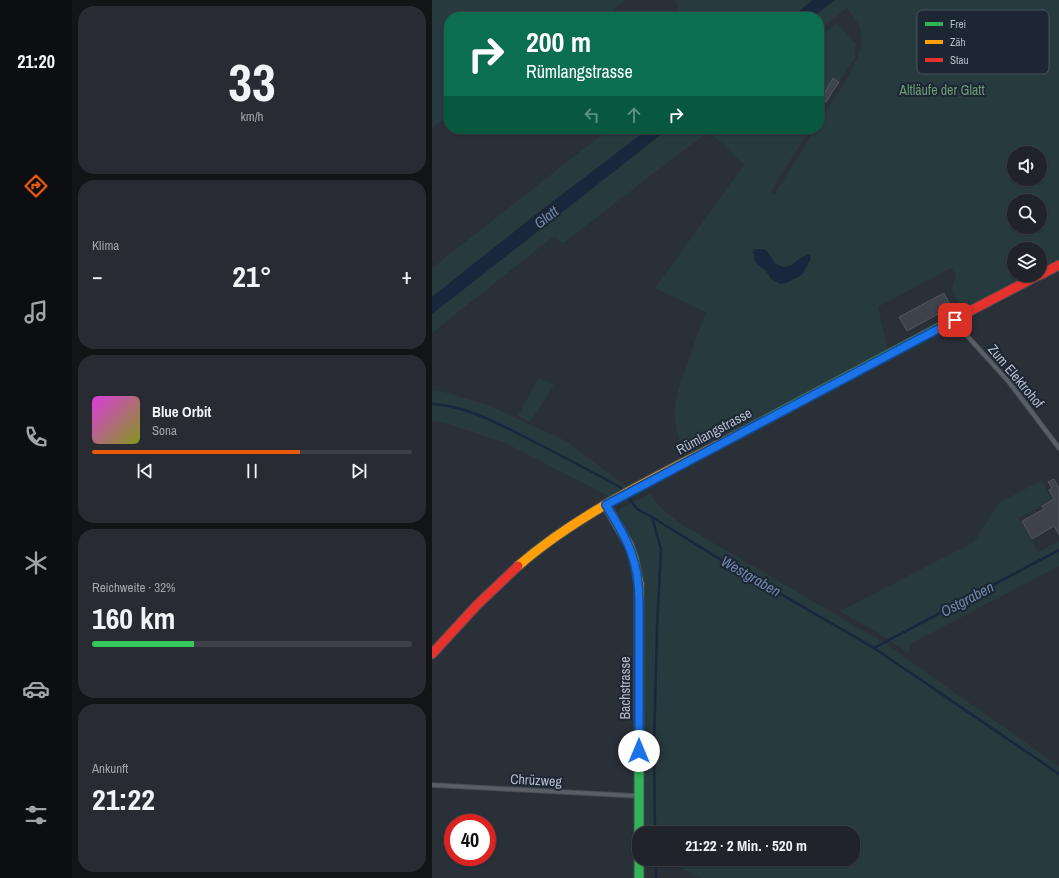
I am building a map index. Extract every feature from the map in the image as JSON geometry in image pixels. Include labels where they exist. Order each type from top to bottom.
[{"type":"street","name":"Rümlangstrasse","points":[[1047,271],[1059,265]]},
{"type":"street","name":"Rümlangstrasse","points":[[432,654],[456,627],[521,564],[556,537],[617,498],[1027,282]]},
{"type":"street","name":"Bachstrasse","points":[[606,505],[631,551],[639,584],[639,878]]},
{"type":"lane","name":"Zum Elektrohof","points":[[955,320],[960,328],[1009,382],[1059,448]]},
{"type":"lane","name":"Chrüzweg","points":[[432,785],[639,796]]},
{"type":"green space","points":[[432,0],[625,0],[611,12],[444,12],[444,119],[432,128]]},
{"type":"green space","points":[[675,0],[813,0],[797,12],[680,12]]},
{"type":"green space","name":"Altläufe der Glatt","points":[[835,0],[1059,0],[1059,265],[1047,271],[1047,242],[1007,242],[1007,282],[1026,282],[965,315],[952,291],[956,275],[951,268],[878,307],[889,355],[690,460],[678,435],[675,419],[675,406],[679,387],[706,312],[655,288],[744,165],[712,134],[807,134],[771,191],[774,195],[812,134],[824,134],[824,115],[848,77],[857,59],[862,44],[860,27],[847,8],[824,26],[824,12],[819,12]]},
{"type":"green space","points":[[837,23],[856,44],[855,57],[824,106],[824,33]]},
{"type":"green space","points":[[603,134],[641,134],[534,216],[432,297],[432,268]]},
{"type":"green space","name":"Altläufe der Glatt","points":[[662,134],[705,134],[563,243],[554,236],[432,333],[432,314]]},
{"type":"green space","points":[[538,378],[554,385],[530,422],[518,416]]},
{"type":"green space","points":[[437,390],[485,404],[568,442],[632,491],[609,497],[503,442],[448,424],[432,421],[432,391]]},
{"type":"green space","points":[[1042,480],[1051,500],[1019,518],[1038,552],[1059,541],[1059,566],[912,643],[908,653],[886,638],[840,611],[974,542],[999,503]]},
{"type":"green space","points":[[650,494],[660,507],[683,525],[886,644],[1059,766],[1059,878],[702,878],[677,866],[860,866],[860,826],[643,826],[643,591],[621,521],[619,509]]},
{"type":"water","points":[[813,0],[835,0],[819,12],[797,12]]},
{"type":"water","name":"Glatt","points":[[641,134],[662,134],[432,314],[432,297],[534,216]]},
{"type":"water","points":[[755,249],[766,250],[776,264],[784,267],[792,265],[800,258],[809,254],[811,258],[802,275],[786,283],[780,284],[771,279],[766,271],[755,261],[753,251]]},
{"type":"building","points":[[833,78],[839,82],[826,102],[824,101],[824,94]]},
{"type":"building","points":[[944,293],[951,307],[907,331],[899,317]]},
{"type":"building","points":[[1054,479],[1059,488],[1059,535],[1054,526],[1032,539],[1022,521],[1044,509],[1042,506],[1054,499],[1049,490],[1052,488],[1048,482]]},
{"type":"waterway","name":"Westgraben","points":[[432,404],[457,408],[493,421],[620,487],[624,492]]},
{"type":"waterway","name":"Westgraben","points":[[627,496],[637,509],[713,555],[874,648],[1059,774]]},
{"type":"waterway","points":[[652,517],[661,549],[654,747],[655,826]]},
{"type":"waterway","name":"Ostgraben","points":[[874,648],[1059,550]]},
{"type":"waterway","points":[[656,866],[656,878]]},
{"type":"traffic: fast","points":[[737,435],[972,310]]},
{"type":"traffic: fast","points":[[639,715],[639,878]]},
{"type":"traffic: slow","points":[[518,566],[542,546],[568,528],[623,494],[737,435]]},
{"type":"traffic: slow","points":[[606,505],[629,545],[634,559],[639,584],[639,715]]},
{"type":"traffic: jam","points":[[1047,271],[1059,265]]},
{"type":"traffic: jam","points":[[972,310],[1026,282]]},
{"type":"traffic: jam","points":[[432,654],[477,605],[518,566]]},
{"type":"route","points":[[639,751],[639,584],[631,551],[606,505],[955,320]]}]
